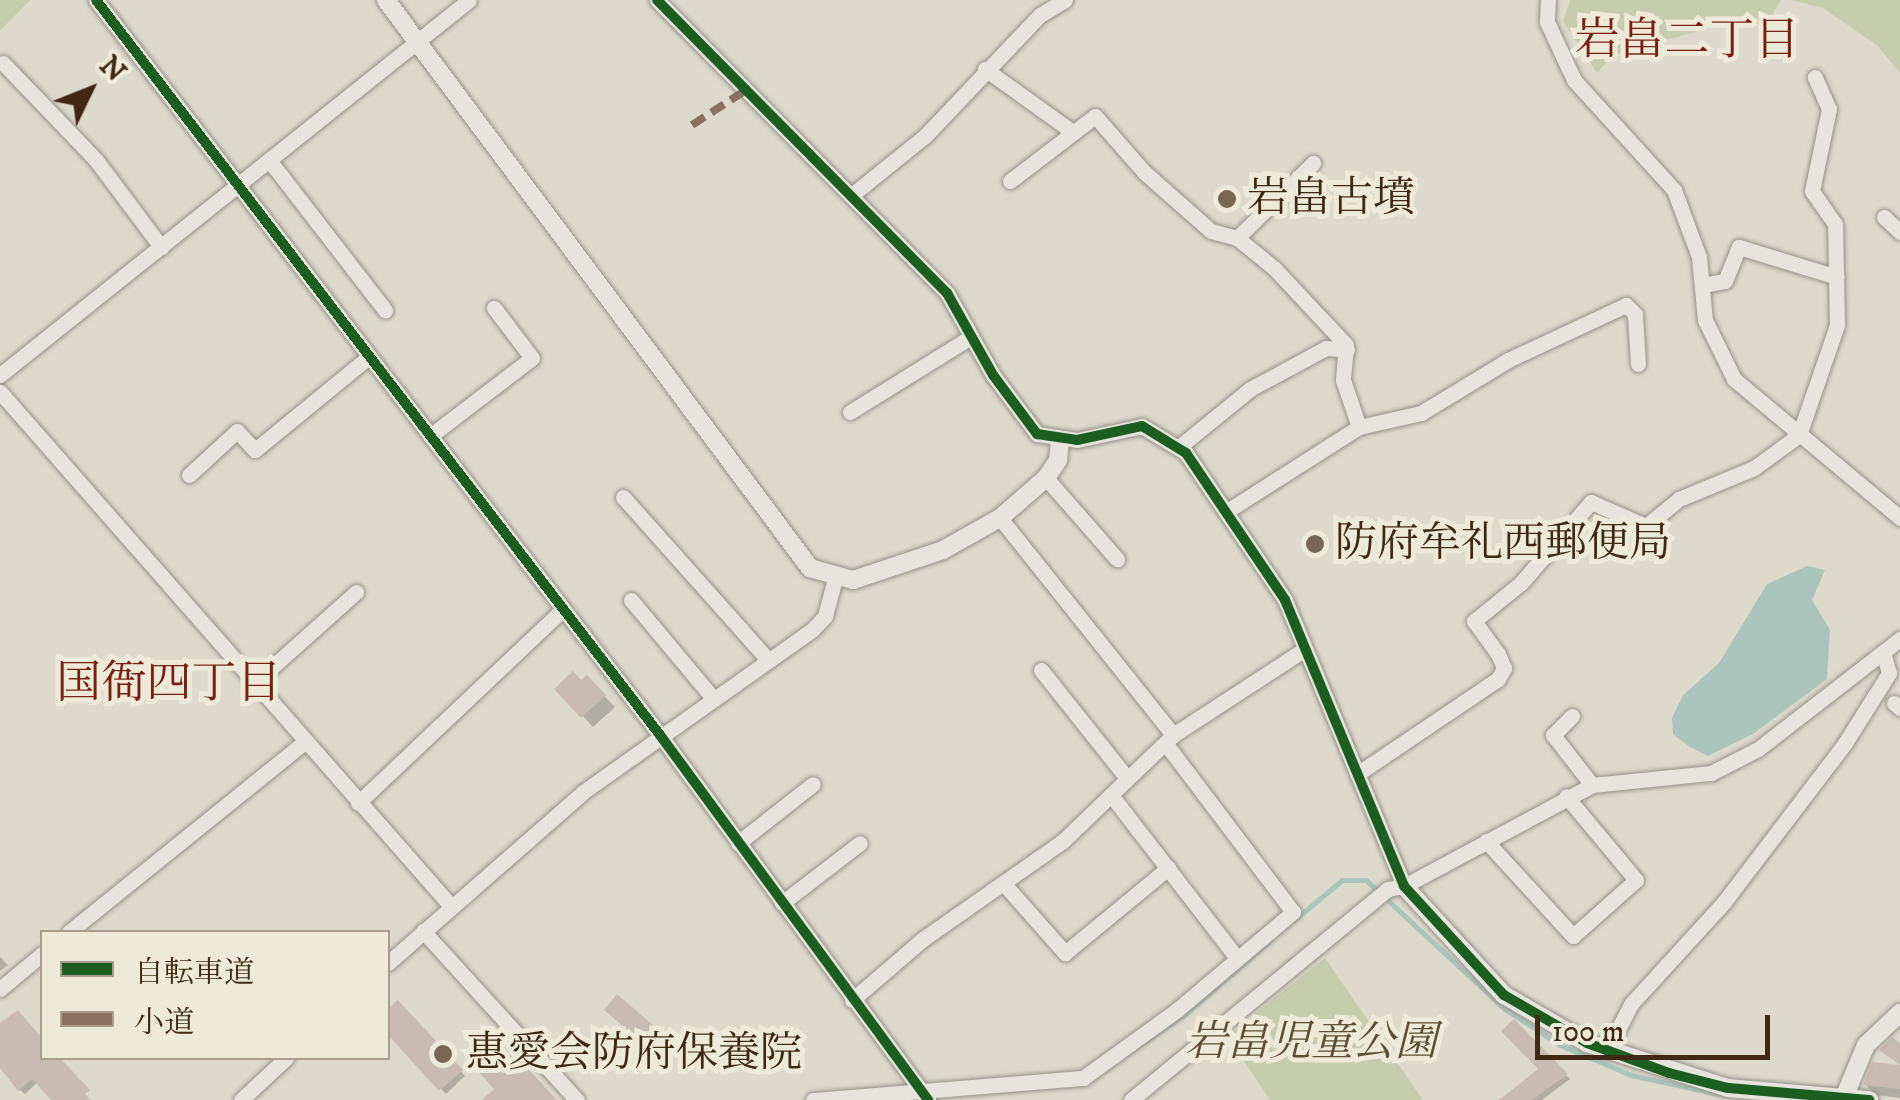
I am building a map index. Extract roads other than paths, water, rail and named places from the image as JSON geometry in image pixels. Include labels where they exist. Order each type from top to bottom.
[{"type":"street","points":[[96,0],[366,359],[660,735],[923,1093]]},
{"type":"street","points":[[386,0],[777,531],[810,568],[835,580],[873,576],[944,550],[1000,518],[1046,478],[1058,460],[1060,441]]},
{"type":"street","points":[[0,375],[469,0]]},
{"type":"street","points":[[657,0],[947,293],[969,338],[1038,434],[1060,441],[1128,426],[1157,431],[1179,447],[1285,600],[1302,651],[1404,886],[1504,995],[1607,1051],[1728,1088],[1869,1100]]},
{"type":"street","points":[[852,194],[925,136],[985,69],[1065,0]]},
{"type":"street","points":[[1543,2],[1557,52],[1574,80],[1674,190],[1702,284],[1705,320],[1727,368],[1799,435],[1900,518]]},
{"type":"street","points":[[3,63],[96,160],[160,247]]},
{"type":"street","points":[[985,69],[1070,130]]},
{"type":"street","points":[[1356,774],[1498,679],[1504,668],[1474,622],[1521,583],[1592,502],[1646,526],[1679,499],[1754,468],[1799,435],[1837,325],[1836,224],[1812,191],[1829,109],[1815,77]]},
{"type":"street","points":[[1010,181],[1070,130],[1095,116],[1144,172],[1211,231],[1236,238],[1274,268],[1347,350],[1343,380],[1359,427]]},
{"type":"street","points":[[269,160],[384,310]]},
{"type":"street","points":[[1236,238],[1313,163]]},
{"type":"street","points":[[1884,216],[1900,232]]},
{"type":"street","points":[[1702,284],[1725,282],[1738,247],[1836,277]]},
{"type":"street","points":[[1226,511],[1359,427],[1421,413],[1508,360],[1626,305],[1634,314],[1638,364]]},
{"type":"street","points":[[430,436],[532,358],[494,308]]},
{"type":"street","points":[[850,412],[969,338]]},
{"type":"street","points":[[1179,447],[1250,389],[1326,348],[1347,350]]},
{"type":"street","points":[[189,474],[237,431],[255,450],[366,359]]},
{"type":"street","points":[[0,392],[252,686],[451,906]]},
{"type":"street","points":[[1046,478],[1117,559]]},
{"type":"street","points":[[623,496],[768,660]]},
{"type":"street","points":[[812,1100],[1083,1078],[1237,958],[1292,907],[1000,518]]},
{"type":"street","points":[[390,961],[451,906],[660,735],[825,616],[835,580]]},
{"type":"street","points":[[252,686],[356,592]]},
{"type":"street","points":[[631,600],[712,698]]},
{"type":"street","points":[[358,803],[561,611]]},
{"type":"street","points":[[1131,1100],[1388,888],[1404,886],[1592,785],[1711,773],[1758,749],[1900,640]]},
{"type":"street","points":[[852,1000],[923,939],[1005,884],[1111,795],[1169,739],[1302,651]]},
{"type":"street","points":[[1607,1051],[1631,1004],[1724,902],[1845,743],[1889,672],[1884,656]]},
{"type":"street","points":[[1041,670],[1128,778]]},
{"type":"street","points":[[1572,716],[1553,735],[1592,785]]},
{"type":"street","points":[[71,930],[303,743]]},
{"type":"street","points":[[738,842],[813,784]]},
{"type":"street","points":[[1111,795],[1237,958]]},
{"type":"street","points":[[1486,841],[1573,936],[1636,880],[1566,796]]},
{"type":"street","points":[[782,903],[860,843]]},
{"type":"street","points":[[1005,884],[1065,954],[1168,868]]},
{"type":"street","points":[[423,931],[577,1100]]},
{"type":"street","points":[[0,989],[40,956]]},
{"type":"street","points":[[1843,1098],[1866,1046],[1900,1013]]},
{"type":"street","points":[[241,1100],[284,1060]]},
{"type":"water","points":[[1807,566],[1825,570],[1812,600],[1830,630],[1827,679],[1753,734],[1708,756],[1690,747],[1673,734],[1672,718],[1683,695],[1719,663],[1767,584]]},
{"type":"waterway","points":[[1294,920],[1342,880],[1366,880],[1505,1009],[1560,1045],[1631,1075],[1727,1096]]},
{"type":"waterway","points":[[1082,1084],[1183,1016],[1271,940]]},
{"type":"place","name":"岩畠古墳","points":[[1227,199]]},
{"type":"place","name":"防府牟礼西郵便局","points":[[1315,544]]},
{"type":"place","name":"惠愛会防府保養院","points":[[443,1054]]},
{"type":"district","name":"岩畠二丁目","points":[[1687,42]]},
{"type":"district","name":"国衙四丁目","points":[[169,685]]},
{"type":"park label","name":"岩畠児童公園","points":[[1311,1043]]}]
